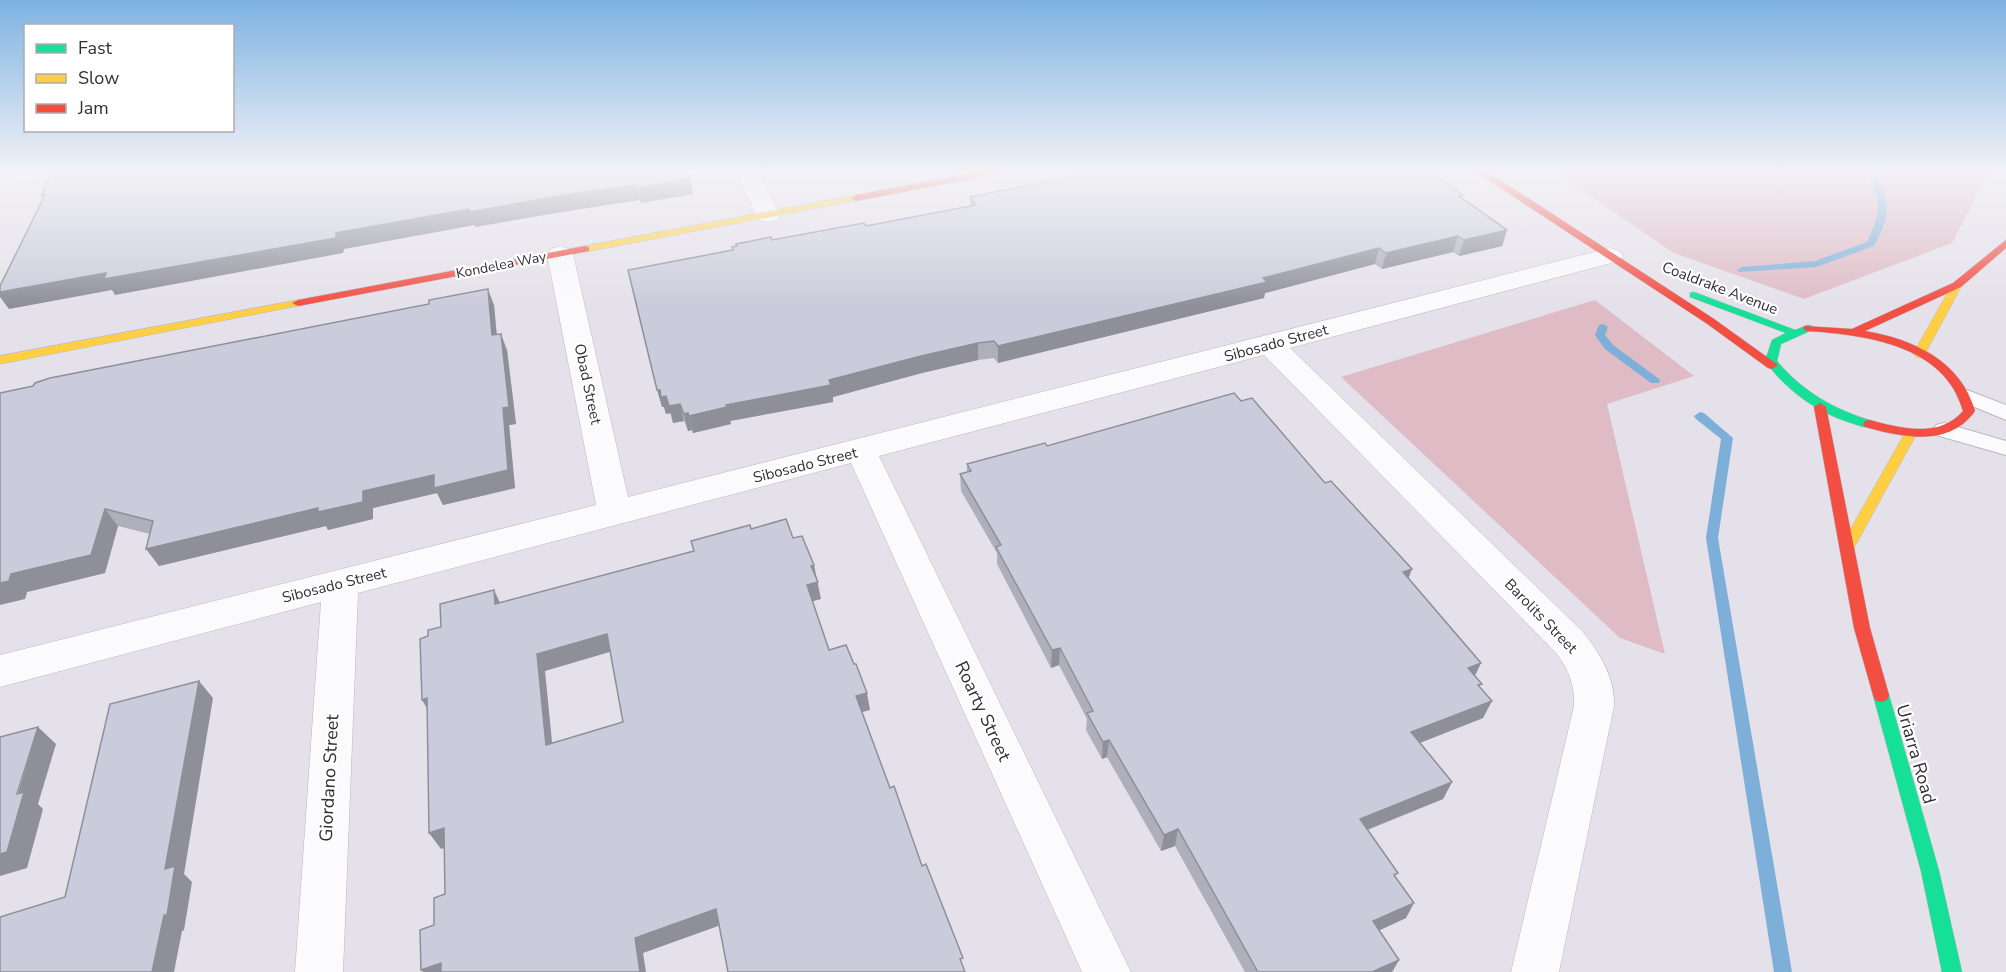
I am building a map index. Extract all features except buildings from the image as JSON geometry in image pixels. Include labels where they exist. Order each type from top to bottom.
[{"type":"street","name":"Kondelea Way","points":[[0,360],[766,215]]},
{"type":"street","name":"Coaldrake Avenue","points":[[1549,215],[1772,365],[1782,379],[1820,407],[1881,429],[1911,433],[1944,430]]},
{"type":"street","points":[[1856,331],[1957,285],[2006,243]]},
{"type":"street","name":"Obad Street","points":[[560,254],[615,514]]},
{"type":"street","name":"Sibosado Street","points":[[0,671],[1610,256]]},
{"type":"street","name":"Coaldrake Avenue","points":[[1639,274],[1790,332]]},
{"type":"street","points":[[1919,354],[1957,285]]},
{"type":"street","points":[[1772,365],[1770,351],[1776,339],[1790,332],[1808,328],[1856,331],[1888,340],[1941,367],[1957,381],[1967,396],[1969,411],[1962,423],[1944,430]]},
{"type":"street","name":"Barolits Street","points":[[1271,345],[1562,634],[1587,666],[1596,688],[1594,706],[1535,972]]},
{"type":"street","name":"Uriarra Road","points":[[1820,407],[1862,628],[1930,871],[1952,972]]},
{"type":"street","points":[[1848,546],[1911,433]]},
{"type":"street","name":"Roarty Street","points":[[861,450],[1107,972]]},
{"type":"street","name":"Giordano Street","points":[[319,972],[340,583]]},
{"type":"lane","points":[[1967,396],[2006,413]]},
{"type":"lane","points":[[1944,430],[2006,448]]},
{"type":"shaded area","points":[[1619,215],[1966,215],[1952,243],[1804,299],[1674,253]]},
{"type":"shaded area","points":[[1595,300],[1694,376],[1607,404],[1665,654],[1620,638],[1341,377]]},
{"type":"waterway","points":[[1742,270],[1816,264],[1871,244],[1882,215]]},
{"type":"waterway","points":[[1603,327],[1600,335],[1609,347],[1655,381]]},
{"type":"waterway","points":[[1700,416],[1727,438],[1712,538],[1783,972]]},
{"type":"traffic: fast","points":[[1694,295],[1790,331]]},
{"type":"traffic: fast","points":[[1808,328],[1776,342],[1771,361],[1791,383],[1814,401],[1841,415],[1869,424]]},
{"type":"traffic: fast","points":[[1881,695],[1930,871],[1952,972]]},
{"type":"traffic: slow","points":[[585,249],[764,215]]},
{"type":"traffic: slow","points":[[1919,354],[1957,285]]},
{"type":"traffic: slow","points":[[0,360],[298,303]]},
{"type":"traffic: slow","points":[[1848,546],[1911,433]]},
{"type":"traffic: jam","points":[[1548,215],[1710,321],[1772,365]]},
{"type":"traffic: jam","points":[[1856,331],[1957,285],[2006,243]]},
{"type":"traffic: jam","points":[[298,303],[585,249]]},
{"type":"traffic: jam","points":[[1808,328],[1871,336],[1913,349],[1932,359],[1948,373],[1961,389],[1969,411],[1960,421],[1937,432],[1909,433],[1869,424]]},
{"type":"traffic: jam","points":[[1820,407],[1862,628],[1881,695]]}]
